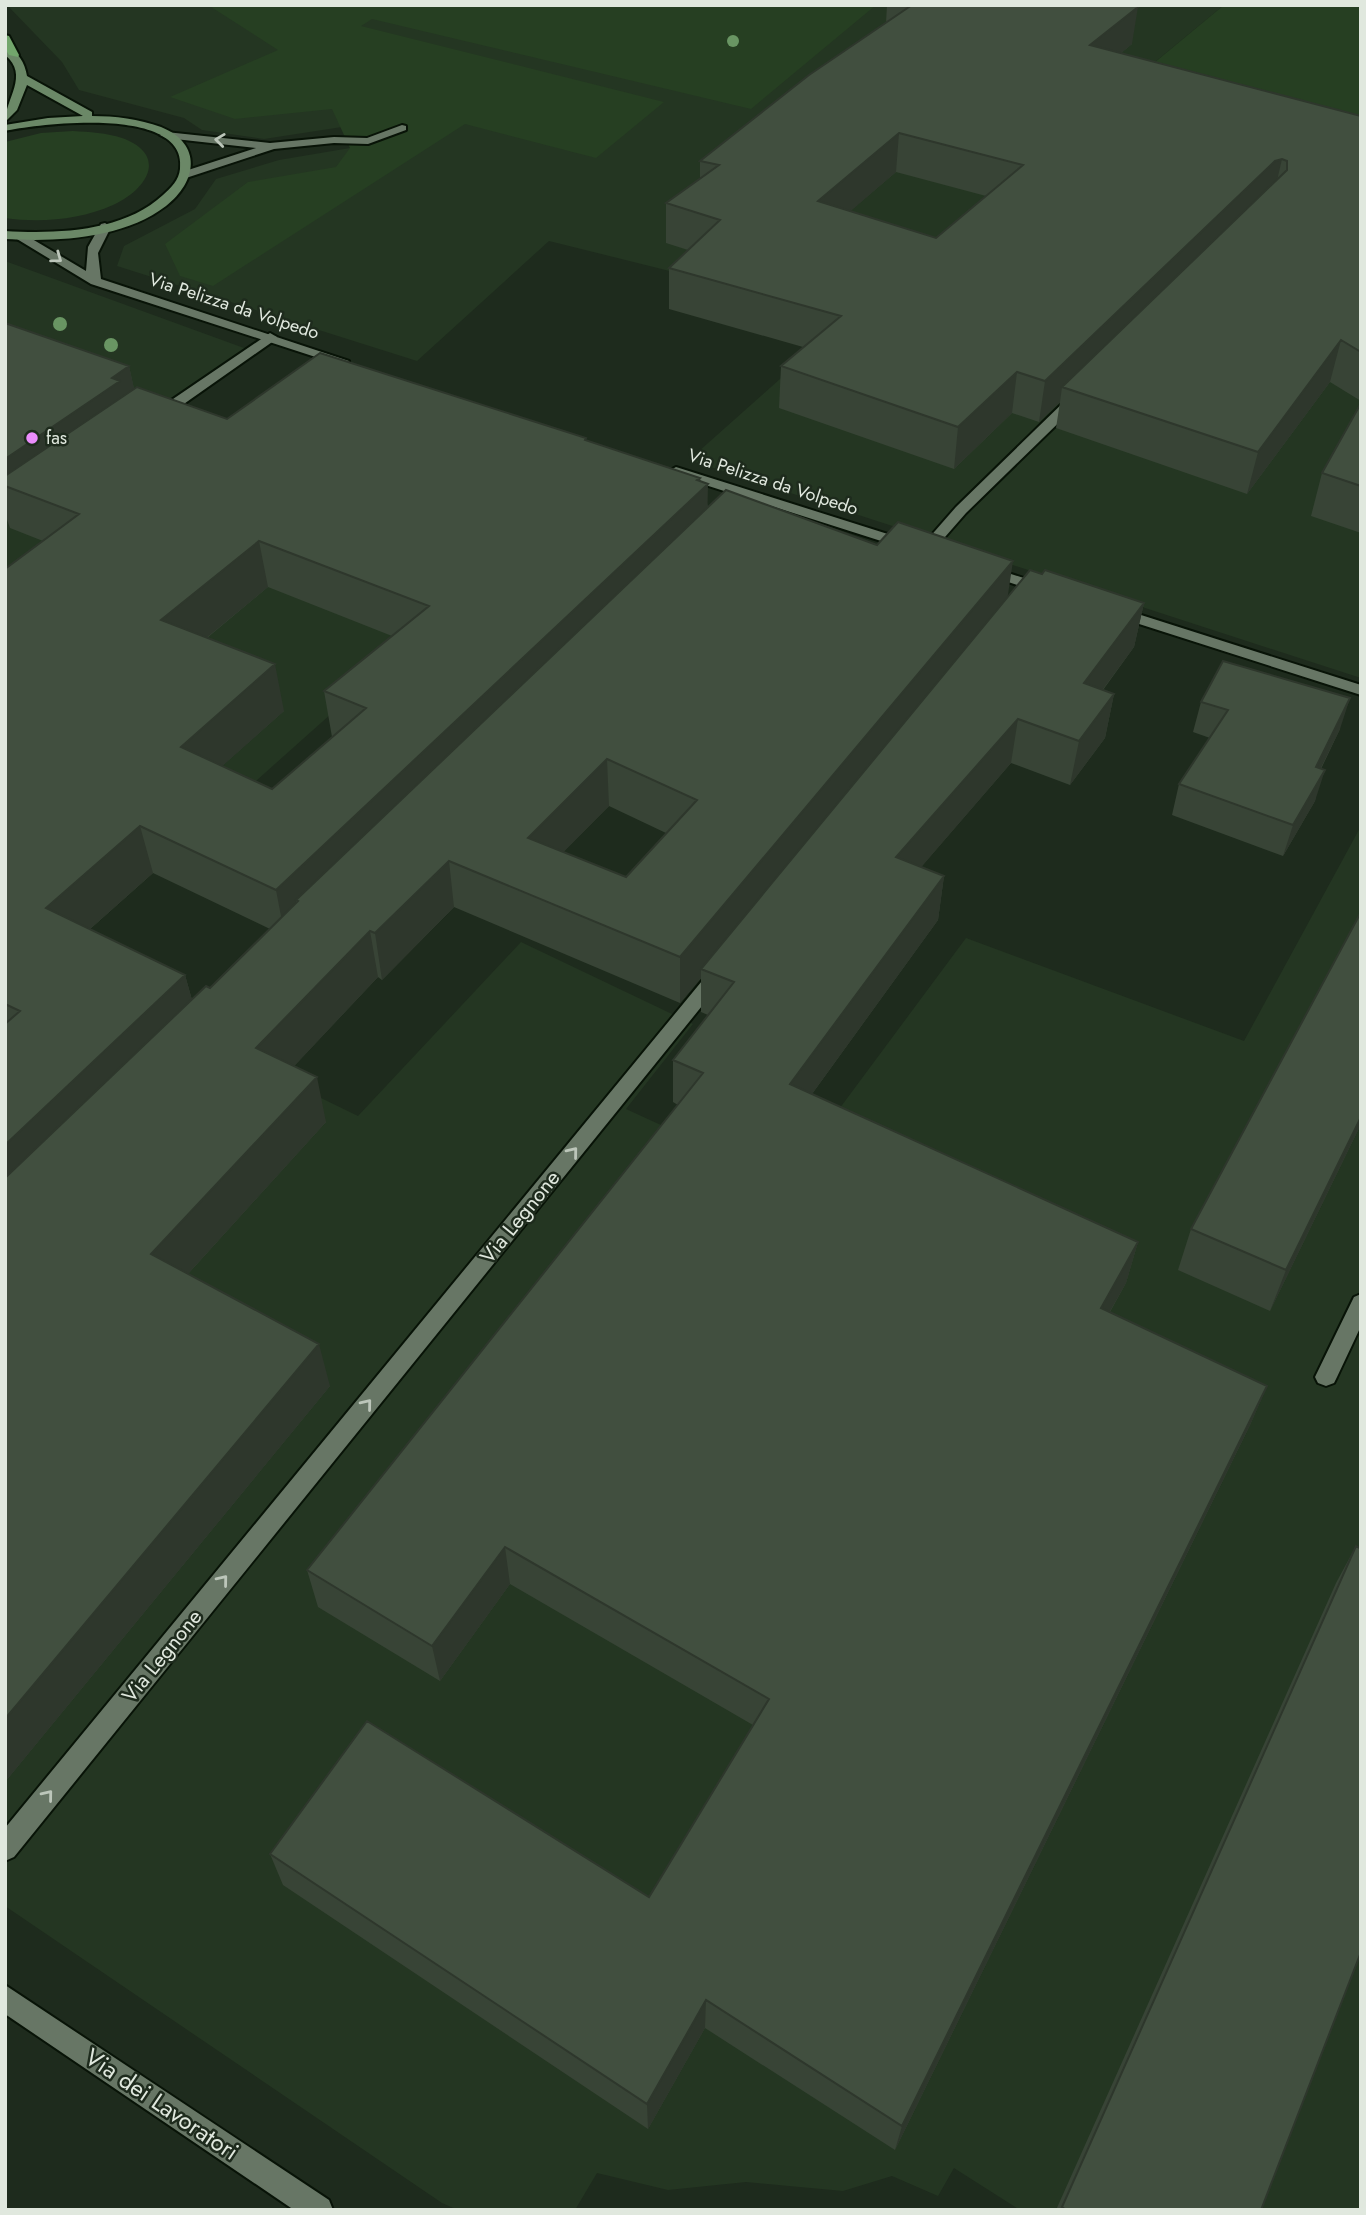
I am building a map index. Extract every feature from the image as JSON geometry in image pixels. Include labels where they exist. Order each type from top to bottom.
[{"type":"highway","points":[[5,38],[10,52]]},
{"type":"main road","points":[[10,52],[25,79],[76,110],[98,118],[147,127],[166,135],[178,144],[184,154],[186,174],[172,195],[158,205],[105,227],[65,235],[11,236]]},
{"type":"main road","points":[[5,119],[25,79]]},
{"type":"main road","points":[[5,128],[46,120],[98,118]]},
{"type":"street","points":[[166,135],[273,146],[334,140]]},
{"type":"street","points":[[186,174],[273,146]]},
{"type":"street","points":[[95,281],[90,263],[92,245],[105,227]]},
{"type":"street","name":"Via Pelizza da Volpedo","points":[[11,236],[95,281],[361,367]]},
{"type":"street","points":[[149,423],[270,337]]},
{"type":"street","name":"Via Pelizza da Volpedo","points":[[663,466],[749,501],[932,552],[961,510],[1083,391]]},
{"type":"street","points":[[974,566],[1062,594]]},
{"type":"street","points":[[1021,603],[1035,586]]},
{"type":"street","points":[[1101,607],[1361,690]]},
{"type":"street","name":"Via Legnone","points":[[5,1848],[726,964]]},
{"type":"street","points":[[1326,1377],[1361,1304]]},
{"type":"street","name":"Via dei Lavoratori","points":[[5,1998],[319,2210]]},
{"type":"shaded area","points":[[7,5],[1224,5],[1120,91],[1361,139],[1361,678],[689,460],[851,316],[549,241],[417,361],[117,266],[124,246],[195,209],[216,179],[279,160],[350,148],[342,127],[264,139],[202,130],[184,118],[79,90],[62,62]]},
{"type":"shaded area","points":[[208,5],[876,5],[751,109],[372,19],[361,26],[664,102],[596,158],[465,124],[213,286],[180,276],[165,244],[248,182],[336,167],[350,148],[332,109],[235,119],[170,97],[278,50]]},
{"type":"shaded area","points":[[1224,5],[1361,5],[1361,139],[1119,92]]},
{"type":"shaded area","points":[[73,131],[110,135],[137,145],[149,163],[143,182],[125,199],[87,214],[46,220],[5,218],[5,142],[41,133]]},
{"type":"shaded area","points":[[5,261],[255,352],[149,430],[499,564],[5,1005]]},
{"type":"shaded area","points":[[1361,826],[1361,2210],[1020,2210],[954,2168],[938,2196],[892,2176],[843,2191],[746,2182],[668,2190],[597,2173],[575,2210],[458,2210],[442,2203],[5,1906],[5,1242],[208,1043],[358,1116],[521,942],[693,1024],[626,1109],[785,1182],[966,938],[1244,1041]]},
{"type":"building","points":[[912,5],[1132,5],[1138,7],[1090,45],[1361,116],[1361,352],[1341,340],[1258,452],[1062,387],[1287,170],[1287,161],[1282,159],[1275,161],[1045,381],[1017,372],[958,427],[781,366],[841,316],[669,268],[720,220],[666,203],[719,165],[700,161],[809,75]],"holes":[[[899,133],[1023,165],[936,238],[818,201]]]},
{"type":"building","points":[[5,323],[129,366],[112,378],[120,381],[5,459]]},
{"type":"building","points":[[320,353],[586,438],[585,440],[700,478],[697,480],[708,484],[276,890],[140,826],[46,908],[185,975],[5,1145],[5,1024],[20,1011],[5,1004],[5,569],[79,514],[5,486],[5,476],[137,387],[227,419]],"holes":[[[259,541],[429,606],[324,691],[366,708],[272,789],[181,747],[275,664],[161,620]]]},
{"type":"building","points":[[1361,403],[1361,486],[1322,473]]},
{"type":"building","points":[[726,490],[877,545],[898,522],[1013,561],[680,957],[449,861],[375,933],[370,931],[256,1048],[317,1077],[151,1254],[319,1344],[5,1719],[5,1178],[206,986],[210,988],[298,901],[296,900]],"holes":[[[607,759],[697,800],[626,877],[528,838]]]},
{"type":"building","points":[[1030,570],[1042,574],[1045,570],[1144,603],[1084,683],[1114,694],[1079,741],[1018,719],[896,857],[944,876],[790,1084],[1138,1242],[1101,1308],[1267,1386],[902,2126],[706,2000],[647,2104],[270,1854],[367,1721],[649,1897],[769,1699],[505,1547],[432,1646],[307,1570],[703,1073],[673,1060],[734,982],[701,969]]},
{"type":"building","points":[[1223,661],[1350,698],[1316,767],[1325,770],[1293,825],[1179,784],[1228,710],[1201,702]]},
{"type":"building","points":[[1361,912],[1361,1117],[1286,1270],[1191,1229]]},
{"type":"building","points":[[1356,1546],[1361,1549],[1361,1952],[1261,2210],[1066,2210],[1062,2207]]},
{"type":"place","name":"fas","points":[[32,438]]}]
